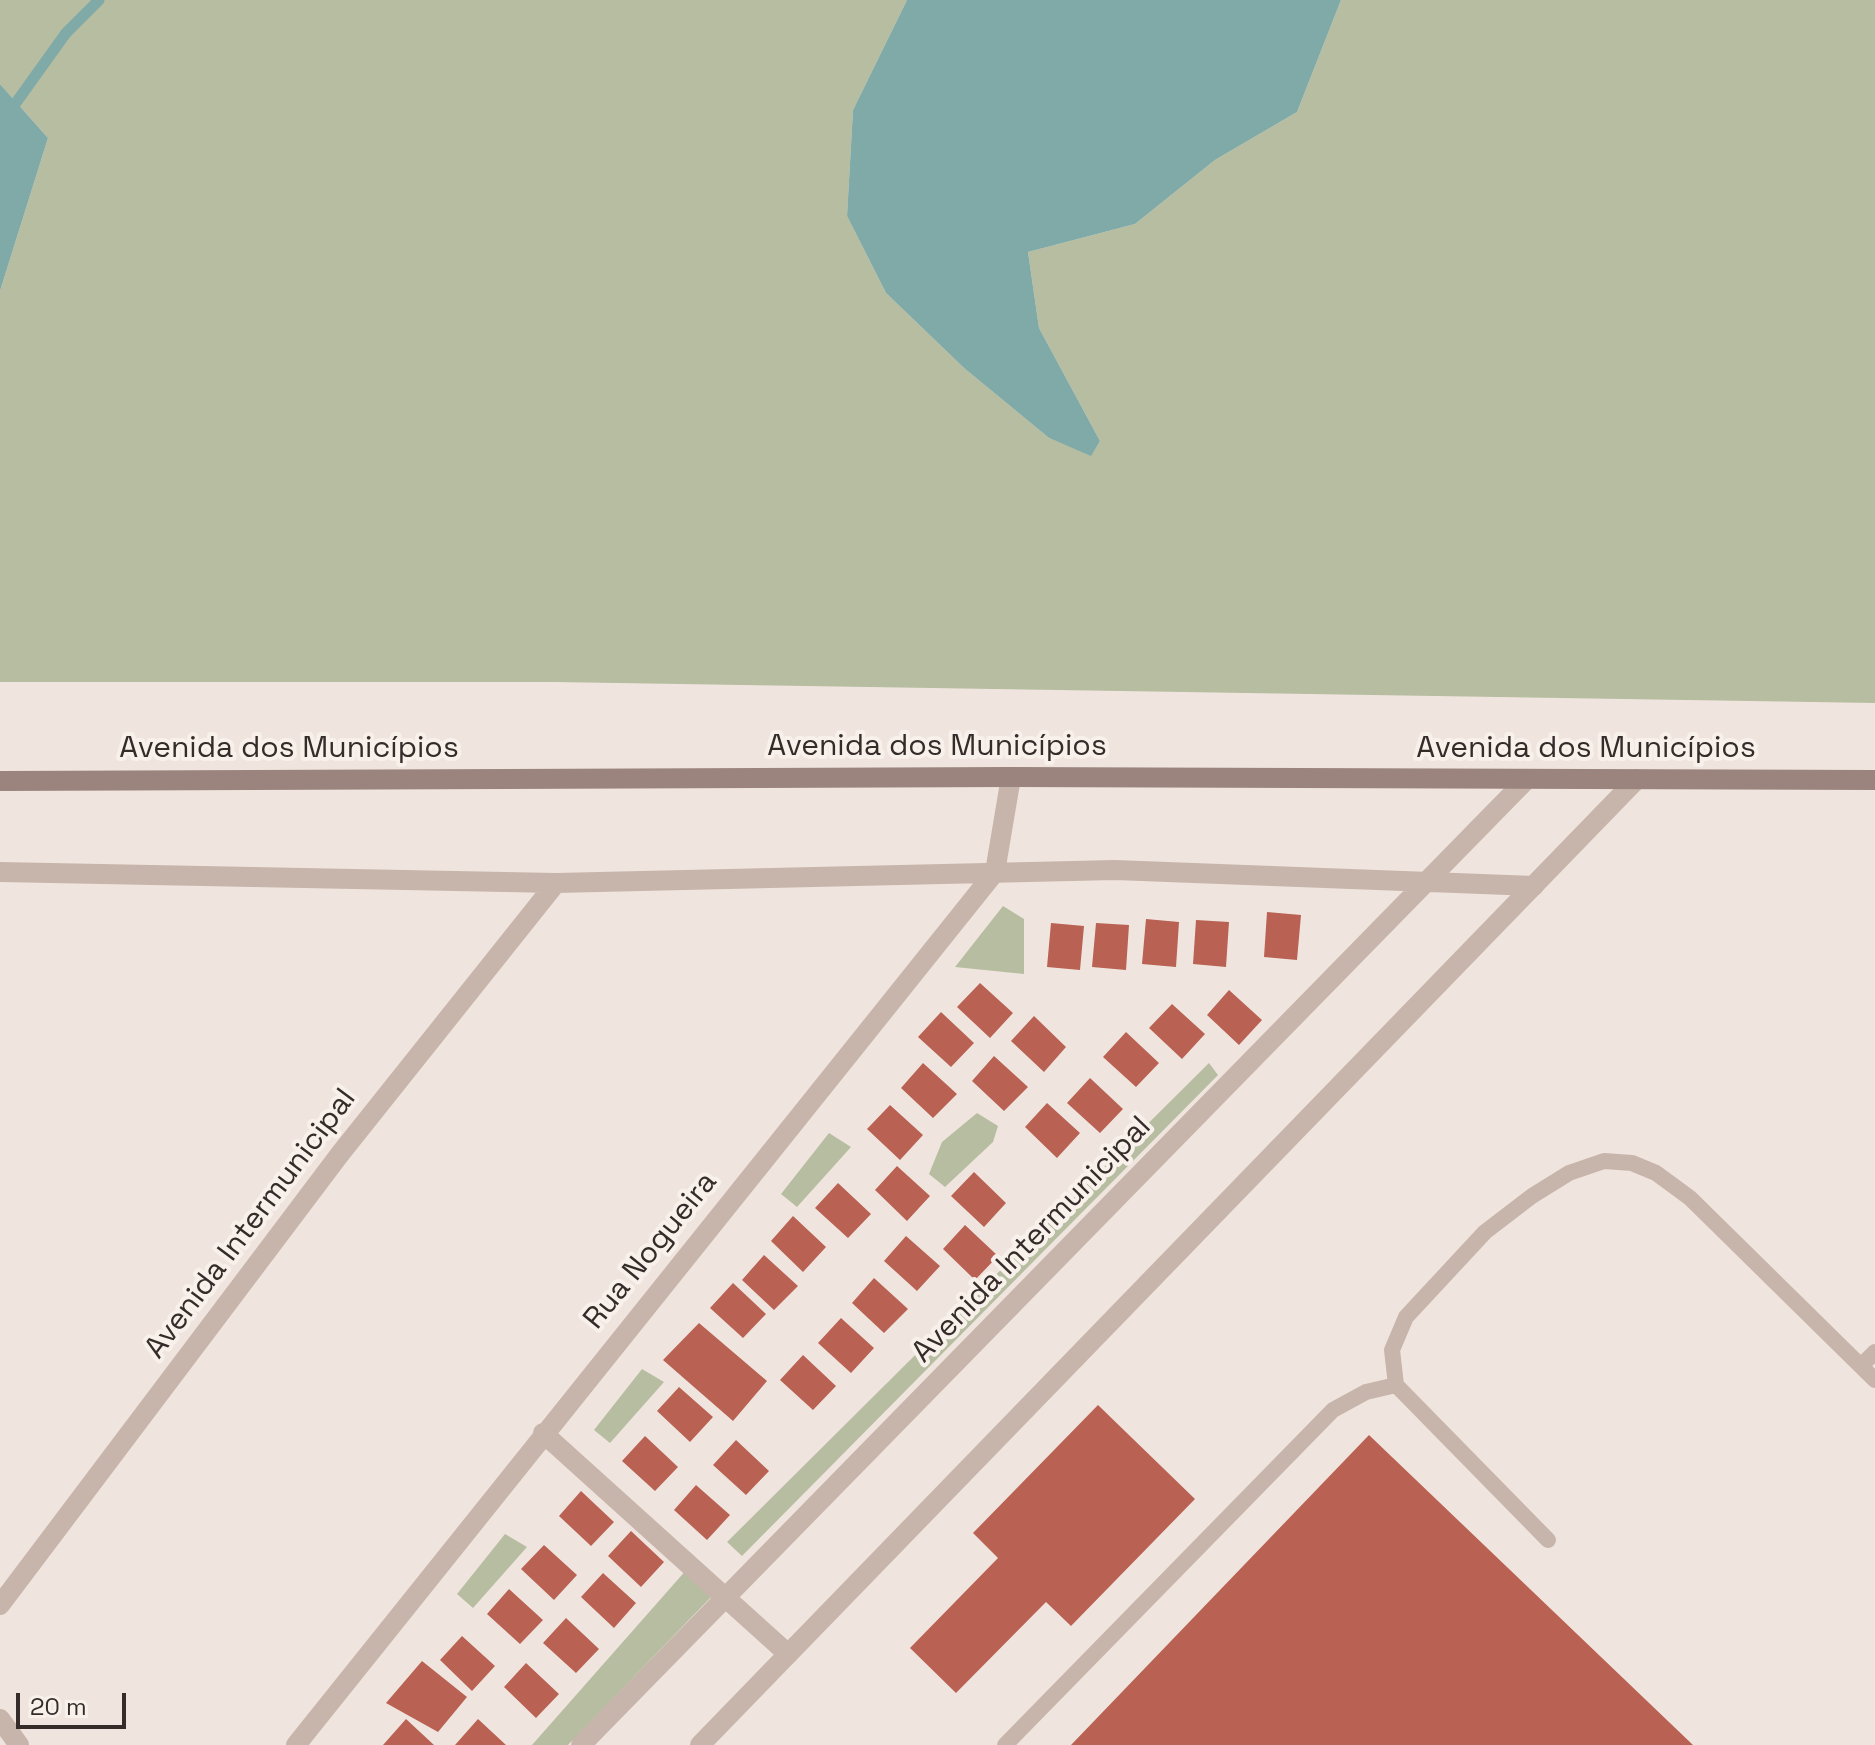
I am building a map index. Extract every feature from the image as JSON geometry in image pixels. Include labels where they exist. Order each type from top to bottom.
[{"type":"main road","name":"Avenida dos Municípios","points":[[0,781],[1011,777],[1875,780]]},
{"type":"street","name":"Rua Nogueira","points":[[296,1745],[995,872],[1011,777]]},
{"type":"street","name":"Avenida Intermunicipal","points":[[581,1745],[1527,779]]},
{"type":"street","points":[[700,1745],[1637,779]]},
{"type":"street","points":[[0,872],[556,883],[1115,870],[1534,886]]},
{"type":"street","name":"Avenida Intermunicipal","points":[[0,1605],[340,1154],[556,883]]},
{"type":"street","points":[[543,1433],[788,1654]]},
{"type":"street","points":[[0,1719],[19,1745]]},
{"type":"lane","points":[[1548,1540],[1396,1385],[1392,1350],[1406,1317],[1485,1232],[1532,1196],[1569,1173],[1604,1161],[1632,1163],[1656,1173],[1690,1198],[1875,1380]]},
{"type":"lane","points":[[1861,1366],[1875,1352]]},
{"type":"lane","points":[[1005,1745],[1333,1410],[1366,1392],[1396,1385]]},
{"type":"green space","points":[[0,0],[907,0],[853,110],[847,216],[886,293],[964,368],[1049,438],[1091,455],[1100,441],[1039,328],[1028,252],[1135,224],[1215,160],[1297,112],[1341,0],[1875,0],[1875,703],[554,682],[0,682],[0,291],[48,138],[0,84]]},
{"type":"green space","points":[[1003,906],[1024,919],[1024,974],[955,967]]},
{"type":"green space","points":[[1209,1063],[1218,1075],[742,1556],[727,1542]]},
{"type":"green space","points":[[977,1113],[998,1126],[993,1142],[945,1187],[929,1174],[942,1142]]},
{"type":"green space","points":[[829,1133],[851,1147],[797,1207],[781,1194]]},
{"type":"green space","points":[[642,1369],[664,1382],[610,1443],[594,1430]]},
{"type":"green space","points":[[505,1534],[527,1547],[473,1608],[457,1594]]},
{"type":"green space","points":[[688,1568],[714,1594],[568,1745],[532,1745]]},
{"type":"water","points":[[907,0],[1341,0],[1297,112],[1215,160],[1135,224],[1028,252],[1039,328],[1100,441],[1091,456],[1049,438],[964,368],[886,293],[847,216],[853,110]]},
{"type":"water","points":[[0,84],[48,138],[0,291]]},
{"type":"building","points":[[1267,912],[1301,915],[1297,960],[1264,957]]},
{"type":"building","points":[[1146,919],[1179,922],[1176,967],[1142,964]]},
{"type":"building","points":[[1196,920],[1229,922],[1226,967],[1193,964]]},
{"type":"building","points":[[1051,923],[1084,926],[1080,970],[1047,967]]},
{"type":"building","points":[[1096,923],[1129,925],[1126,970],[1092,967]]},
{"type":"building","points":[[980,983],[1013,1013],[990,1038],[957,1007]]},
{"type":"building","points":[[1229,990],[1262,1020],[1239,1045],[1207,1015]]},
{"type":"building","points":[[1172,1004],[1205,1034],[1182,1059],[1149,1028]]},
{"type":"building","points":[[941,1012],[974,1043],[951,1067],[918,1037]]},
{"type":"building","points":[[1034,1016],[1066,1047],[1044,1072],[1011,1041]]},
{"type":"building","points":[[1126,1032],[1159,1063],[1136,1087],[1103,1057]]},
{"type":"building","points":[[994,1056],[1028,1087],[1004,1111],[972,1081]]},
{"type":"building","points":[[923,1063],[957,1094],[933,1118],[901,1088]]},
{"type":"building","points":[[1090,1078],[1123,1109],[1100,1133],[1067,1103]]},
{"type":"building","points":[[1047,1103],[1080,1133],[1057,1158],[1025,1127]]},
{"type":"building","points":[[890,1105],[923,1135],[900,1160],[867,1129]]},
{"type":"building","points":[[897,1166],[930,1196],[907,1221],[875,1190]]},
{"type":"building","points":[[974,1172],[1006,1203],[984,1227],[951,1196]]},
{"type":"building","points":[[838,1183],[871,1214],[848,1238],[815,1208]]},
{"type":"building","points":[[793,1216],[826,1247],[803,1272],[771,1241]]},
{"type":"building","points":[[965,1225],[998,1256],[975,1280],[943,1249]]},
{"type":"building","points":[[906,1236],[940,1266],[917,1291],[884,1261]]},
{"type":"building","points":[[764,1255],[798,1286],[774,1310],[742,1280]]},
{"type":"building","points":[[874,1278],[908,1309],[884,1333],[852,1303]]},
{"type":"building","points":[[733,1283],[766,1314],[743,1338],[710,1308]]},
{"type":"building","points":[[841,1318],[874,1348],[851,1373],[818,1343]]},
{"type":"building","points":[[699,1323],[767,1381],[733,1421],[663,1360]]},
{"type":"building","points":[[803,1355],[836,1386],[813,1410],[780,1380]]},
{"type":"building","points":[[679,1387],[713,1417],[690,1442],[657,1411]]},
{"type":"building","points":[[1098,1405],[1195,1499],[1071,1626],[1046,1602],[956,1693],[910,1648],[998,1558],[973,1533]]},
{"type":"building","points":[[1369,1435],[1693,1745],[1071,1745]]},
{"type":"building","points":[[645,1436],[678,1467],[655,1491],[622,1461]]},
{"type":"building","points":[[736,1440],[769,1471],[746,1495],[713,1465]]},
{"type":"building","points":[[696,1485],[730,1515],[707,1540],[674,1510]]},
{"type":"building","points":[[581,1491],[614,1522],[591,1546],[559,1516]]},
{"type":"building","points":[[631,1531],[664,1562],[641,1587],[608,1556]]},
{"type":"building","points":[[544,1545],[577,1575],[554,1600],[521,1569]]},
{"type":"building","points":[[603,1573],[636,1603],[614,1628],[581,1597]]},
{"type":"building","points":[[509,1589],[543,1620],[520,1644],[487,1614]]},
{"type":"building","points":[[566,1618],[599,1649],[576,1673],[543,1643]]},
{"type":"building","points":[[462,1636],[495,1666],[472,1691],[440,1660]]},
{"type":"building","points":[[422,1661],[467,1697],[438,1732],[386,1703]]},
{"type":"building","points":[[526,1663],[559,1694],[536,1718],[504,1687]]},
{"type":"building","points":[[406,1719],[434,1745],[383,1745]]},
{"type":"building","points":[[478,1719],[506,1745],[455,1745]]},
{"type":"waterway","points":[[0,125],[66,33],[99,0]]}]
